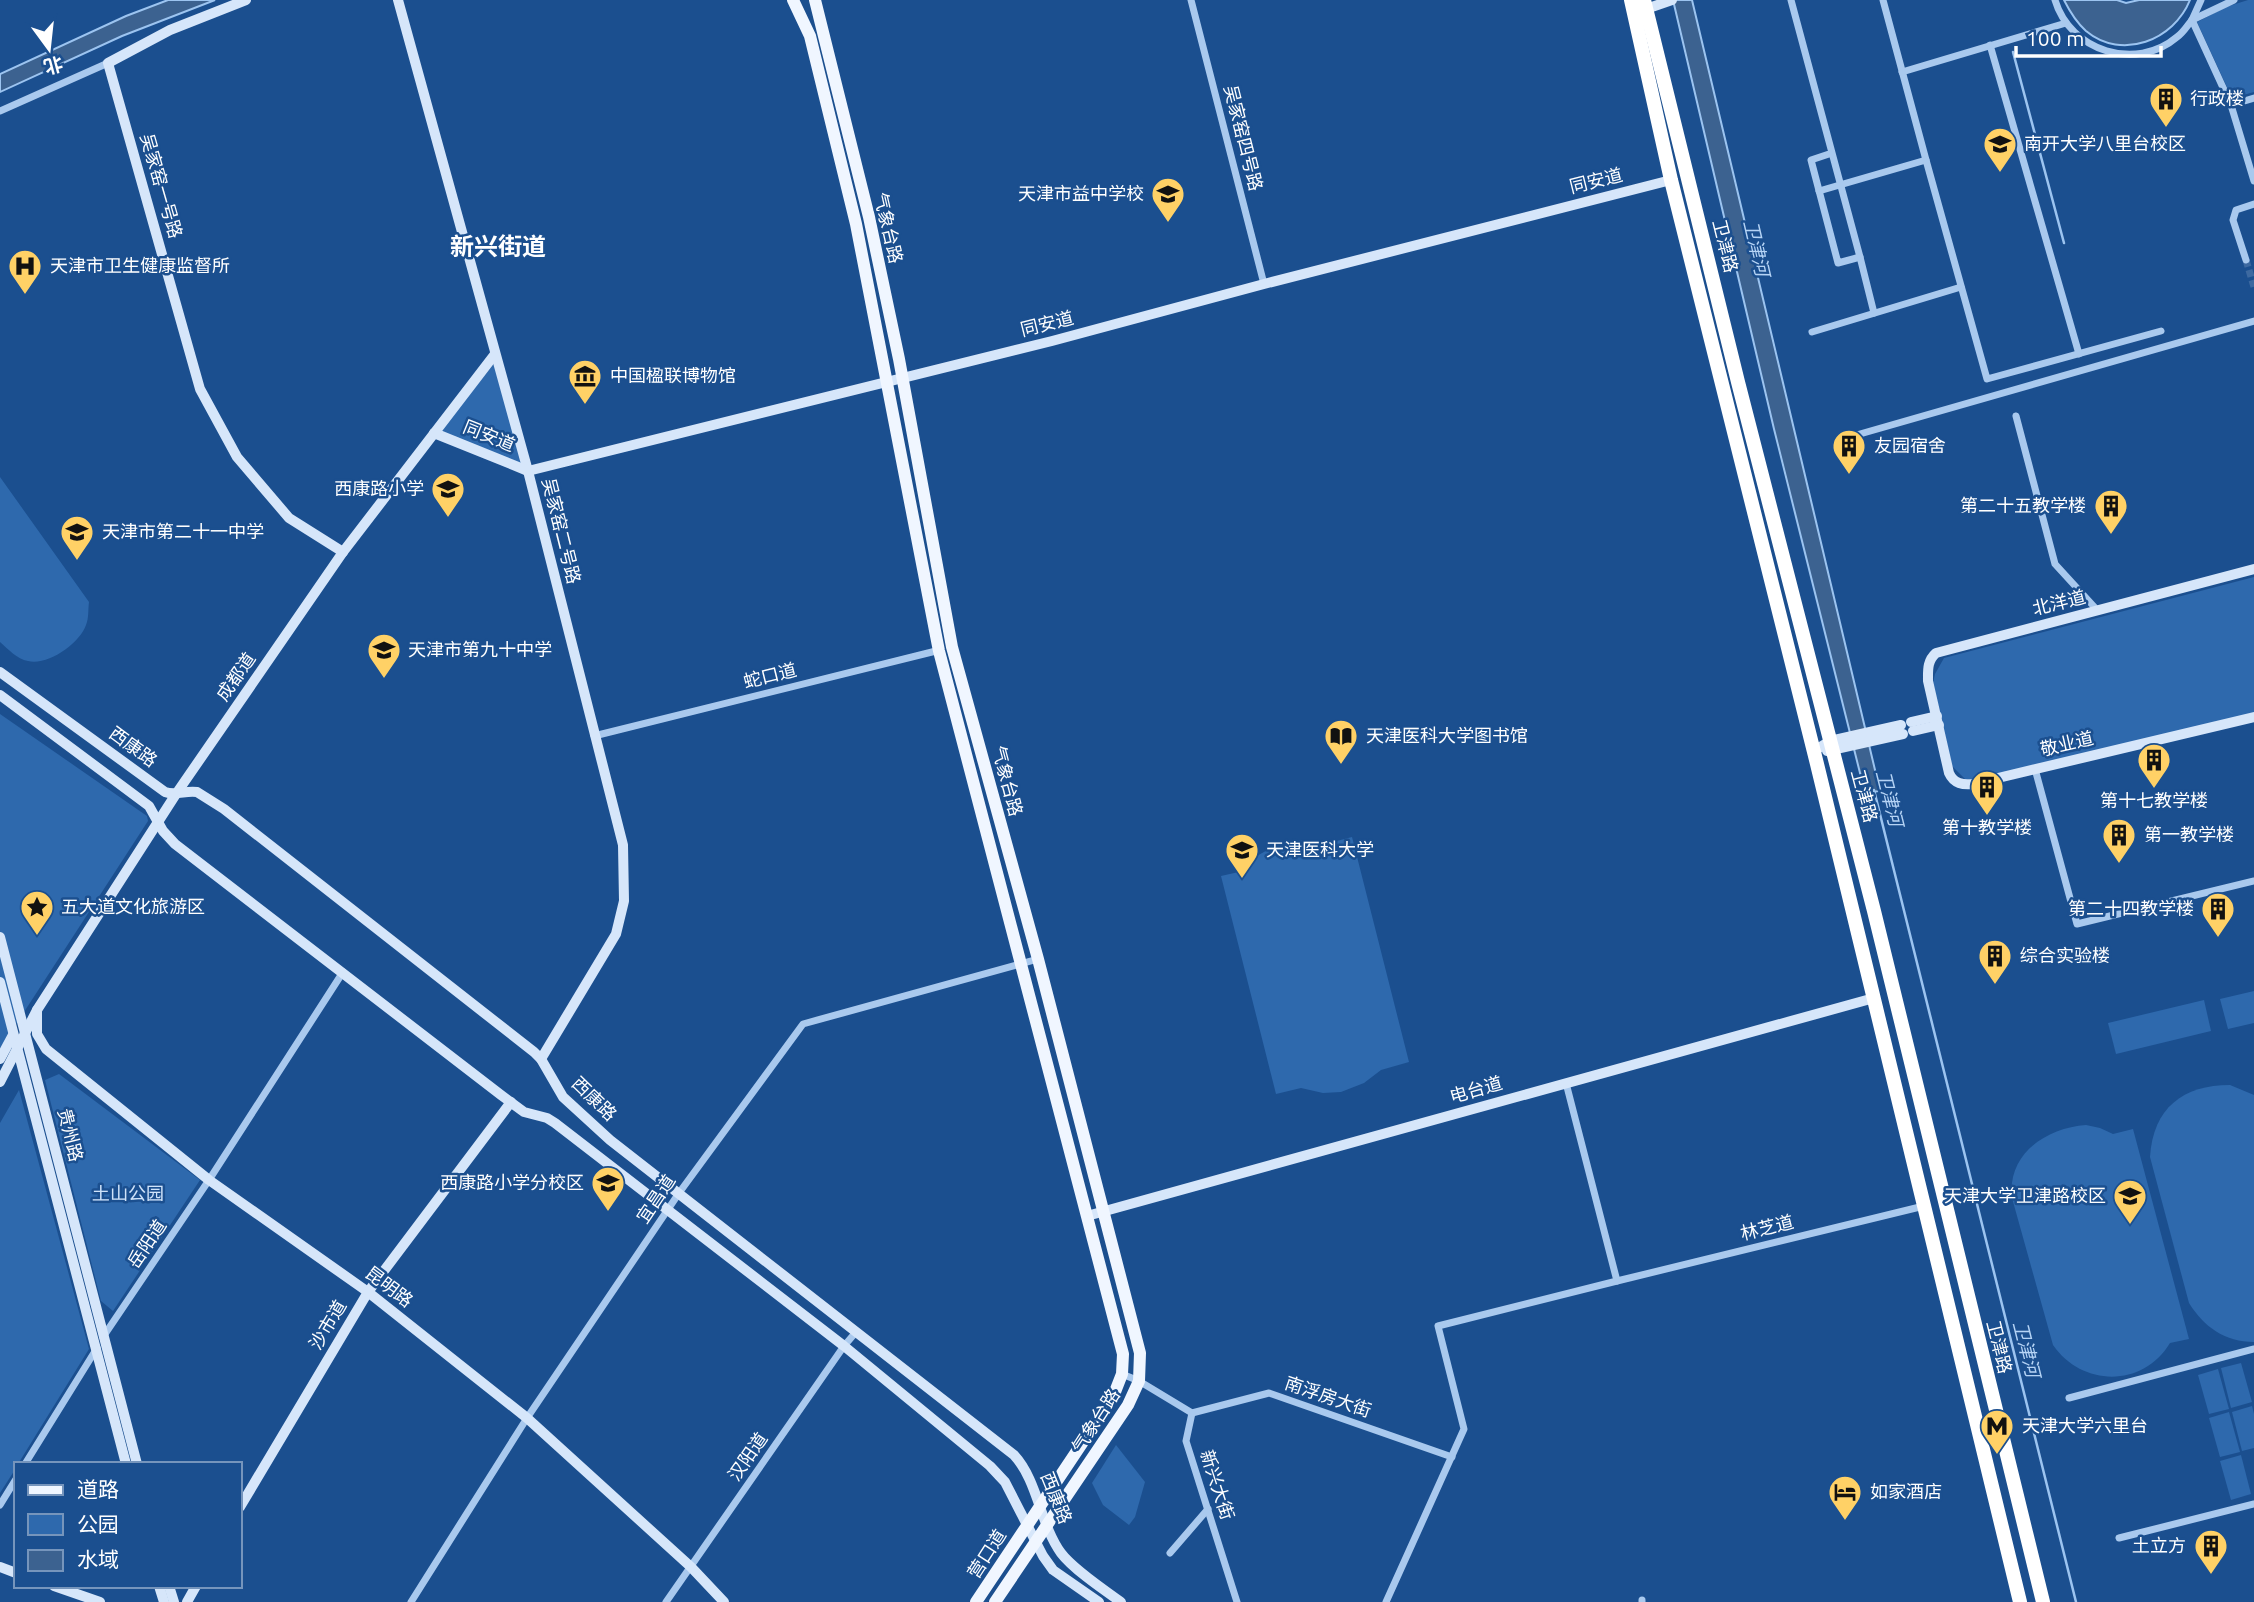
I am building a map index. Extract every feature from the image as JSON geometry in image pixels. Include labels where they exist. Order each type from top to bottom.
[{"type":"highway","name":"卫津路","points":[[1631,0],[1671,180],[1814,751],[2017,1587],[2018,1602]]},
{"type":"highway","name":"卫津路","points":[[1646,3],[1874,911],[2043,1602]]},
{"type":"main road","name":"气象台路","points":[[793,0],[806,25],[814,50],[856,224],[939,651],[1123,1354],[1122,1374],[1113,1397],[1027,1524]]},
{"type":"main road","name":"气象台路","points":[[815,0],[869,217],[903,378],[952,647],[1038,959],[1140,1353],[1139,1381],[1128,1405],[1036,1541]]},
{"type":"main road","points":[[1623,0],[1640,44]]},
{"type":"main road","name":"营口道","points":[[976,1602],[1027,1524]]},
{"type":"main road","name":"营口道","points":[[996,1602],[1036,1541]]},
{"type":"street","points":[[0,111],[108,63],[170,30],[246,0]]},
{"type":"street","name":"吴家窑二号路","points":[[398,0],[528,471],[622,845],[624,901],[616,934],[541,1059]]},
{"type":"street","name":"吴家窑四号路","points":[[1191,0],[1264,284]]},
{"type":"street","points":[[1791,0],[1874,313]]},
{"type":"street","points":[[1883,0],[1987,379],[2161,331]]},
{"type":"street","points":[[2056,0],[2066,23],[2077,36],[2091,45],[2128,54],[2149,51],[2177,38],[2192,20],[2201,0]]},
{"type":"street","points":[[2192,20],[2234,0]]},
{"type":"street","points":[[1646,3],[1670,1]]},
{"type":"street","points":[[2192,20],[2231,105],[2254,181]]},
{"type":"street","points":[[1902,72],[2066,23]]},
{"type":"street","points":[[1990,46],[2079,354]]},
{"type":"street","name":"吴家窑一号路","points":[[108,63],[200,389],[237,457],[289,518],[343,552]]},
{"type":"street","points":[[2231,105],[2254,98]]},
{"type":"street","points":[[1832,153],[1811,160],[1838,262],[1860,257]]},
{"type":"street","points":[[1819,191],[1926,160]]},
{"type":"street","name":"同安道","points":[[434,433],[528,471],[1052,341],[1671,180]]},
{"type":"street","points":[[2246,260],[2233,220],[2236,210],[2254,204]]},
{"type":"street","points":[[1812,332],[1961,287]]},
{"type":"street","points":[[1846,438],[2254,321]]},
{"type":"street","name":"成都道","points":[[0,1059],[37,1010],[176,794],[343,552],[495,354]]},
{"type":"street","points":[[2016,416],[2055,564],[2099,611]]},
{"type":"street","name":"北洋道","points":[[1938,720],[1928,681],[1928,668],[1936,653],[2254,569]]},
{"type":"street","name":"蛇口道","points":[[594,736],[952,647]]},
{"type":"street","name":"西康路","points":[[0,672],[159,789],[176,794],[197,792],[224,809],[541,1059],[564,1097],[610,1140],[1014,1455],[1028,1475],[1039,1509],[1060,1552],[1121,1602]]},
{"type":"street","name":"西康路","points":[[0,695],[149,806],[169,839],[175,844],[524,1112],[555,1123],[844,1346],[996,1472],[1011,1493],[1053,1570],[1098,1602]]},
{"type":"street","name":"敬业道","points":[[1938,720],[1949,773],[1951,778],[1960,784],[2254,717]]},
{"type":"street","points":[[1814,751],[1938,720]]},
{"type":"street","points":[[2035,769],[2077,923],[2254,881]]},
{"type":"street","name":"贵州路","points":[[0,937],[19,1035],[136,1462]]},
{"type":"street","name":"宜昌道","points":[[411,1602],[527,1418],[668,1209],[803,1024],[1038,959]]},
{"type":"street","name":"岳阳道","points":[[26,1462],[95,1350],[343,972]]},
{"type":"street","points":[[0,983],[0,992]]},
{"type":"street","name":"贵州路","points":[[0,983],[19,1035],[18,1049],[125,1462]]},
{"type":"street","name":"电台道","points":[[1087,1216],[1874,998]]},
{"type":"street","name":"昆明路","points":[[37,1010],[37,1034],[46,1049],[209,1180],[368,1292],[527,1418],[691,1567],[724,1602]]},
{"type":"street","points":[[0,1033],[19,1035]]},
{"type":"street","points":[[0,1083],[18,1049]]},
{"type":"street","points":[[0,1083],[13,1079],[27,1083]]},
{"type":"street","points":[[1566,1083],[1617,1281]]},
{"type":"street","name":"沙市道","points":[[242,1504],[368,1292],[511,1102]]},
{"type":"street","name":"林芝道","points":[[1452,1457],[1464,1429],[1438,1326],[1924,1206]]},
{"type":"street","name":"汉阳道","points":[[666,1602],[856,1332]]},
{"type":"street","points":[[2069,1398],[2254,1349]]},
{"type":"street","points":[[1122,1374],[1139,1381],[1192,1413]]},
{"type":"street","name":"南浮房大街","points":[[1192,1413],[1269,1393],[1452,1457]]},
{"type":"street","name":"新兴大街","points":[[1192,1413],[1186,1441],[1237,1602]]},
{"type":"street","points":[[1386,1602],[1452,1457]]},
{"type":"street","points":[[0,1505],[14,1482]]},
{"type":"street","points":[[2119,1538],[2254,1504]]},
{"type":"street","points":[[1170,1553],[1208,1509]]},
{"type":"street","points":[[60,1588],[100,1602]]},
{"type":"green space","points":[[2254,0],[2254,92],[2232,98],[2197,22],[2226,7]]},
{"type":"green space","points":[[500,356],[531,473],[437,435]]},
{"type":"green space","points":[[0,477],[89,602],[88,619],[77,639],[54,657],[36,662],[24,660],[0,642]]},
{"type":"green space","points":[[2254,577],[2254,713],[1974,780],[1965,779],[1952,766],[1933,683],[1944,658]]},
{"type":"green space","name":"五大道文化旅游区","points":[[0,714],[147,816],[148,821],[0,1049]]},
{"type":"green space","points":[[1352,837],[1409,1062],[1381,1070],[1364,1083],[1341,1092],[1323,1093],[1301,1088],[1276,1094],[1221,876],[1243,871],[1255,857],[1278,844],[1304,840],[1325,844]]},
{"type":"green space","points":[[2254,991],[2254,1023],[2228,1029],[2220,999]]},
{"type":"green space","points":[[2204,1000],[2211,1031],[2116,1054],[2108,1023]]},
{"type":"green space","name":"土山公园","points":[[59,1074],[200,1180],[113,1311],[101,1301],[45,1080]]},
{"type":"green space","points":[[2230,1085],[2254,1095],[2254,1342],[2234,1339],[2216,1332],[2201,1319],[2189,1303],[2150,1157],[2157,1125],[2174,1103],[2198,1089]]},
{"type":"green space","points":[[19,1090],[89,1349],[19,1462],[14,1462],[14,1471],[0,1493],[0,1123]]},
{"type":"green space","points":[[2086,1125],[2113,1134],[2133,1129],[2189,1339],[2170,1343],[2158,1358],[2144,1368],[2112,1377],[2080,1369],[2065,1359],[2053,1345],[2012,1198],[2012,1182],[2016,1168],[2032,1146],[2057,1131]]},
{"type":"green space","points":[[2241,1363],[2252,1402],[2231,1408],[2221,1368]]},
{"type":"green space","points":[[2218,1369],[2229,1409],[2209,1414],[2198,1375]]},
{"type":"green space","points":[[2252,1406],[2254,1448],[2242,1451],[2232,1412]]},
{"type":"green space","points":[[2229,1412],[2240,1452],[2220,1457],[2209,1418]]},
{"type":"green space","points":[[1116,1445],[1145,1482],[1135,1517],[1129,1525],[1103,1505],[1092,1483]]},
{"type":"green space","points":[[2241,1455],[2251,1494],[2231,1500],[2220,1461]]},
{"type":"water","points":[[168,0],[215,0],[122,36],[0,92],[0,74],[126,16]]},
{"type":"water","points":[[1673,0],[1692,0],[1880,791],[1865,793],[1774,429]]},
{"type":"water","points":[[2064,0],[2117,0],[2126,3],[2139,0],[2190,0],[2172,26],[2146,42],[2131,45],[2100,40],[2086,31]]},
{"type":"waterway","points":[[2013,52],[2064,243]]},
{"type":"waterway","name":"卫津河","points":[[1874,790],[2076,1602]]},
{"type":"tunnel","points":[[2246,260],[2254,287]]},
{"type":"place","name":"行政楼","points":[[2166,129]]},
{"type":"place","name":"南开大学八里台校区","points":[[2000,174]]},
{"type":"place","name":"天津市益中学校","points":[[1168,224]]},
{"type":"place","name":"天津市卫生健康监督所","points":[[25,296]]},
{"type":"place","name":"中国楹联博物馆","points":[[585,406]]},
{"type":"place","name":"友园宿舍","points":[[1849,476]]},
{"type":"place","name":"西康路小学","points":[[448,519]]},
{"type":"place","name":"第二十五教学楼","points":[[2111,536]]},
{"type":"place","name":"天津市第二十一中学","points":[[77,562]]},
{"type":"place","name":"天津市第九十中学","points":[[384,680]]},
{"type":"place","name":"天津医科大学图书馆","points":[[1341,766]]},
{"type":"place","name":"第十七教学楼","points":[[2154,790]]},
{"type":"place","name":"第十教学楼","points":[[1987,817]]},
{"type":"place","name":"第一教学楼","points":[[2119,865]]},
{"type":"place","name":"天津医科大学","points":[[1242,880]]},
{"type":"place","name":"五大道文化旅游区","points":[[37,937]]},
{"type":"place","name":"第二十四教学楼","points":[[2218,939]]},
{"type":"place","name":"综合实验楼","points":[[1995,986]]},
{"type":"place","name":"西康路小学分校区","points":[[608,1213]]},
{"type":"place","name":"天津大学卫津路校区","points":[[2130,1226]]},
{"type":"place","name":"天津大学六里台","points":[[1997,1456]]},
{"type":"place","name":"如家酒店","points":[[1845,1522]]},
{"type":"place","name":"土立方","points":[[2211,1576]]},
{"type":"district","name":"新兴街道","points":[[498,247]]}]
